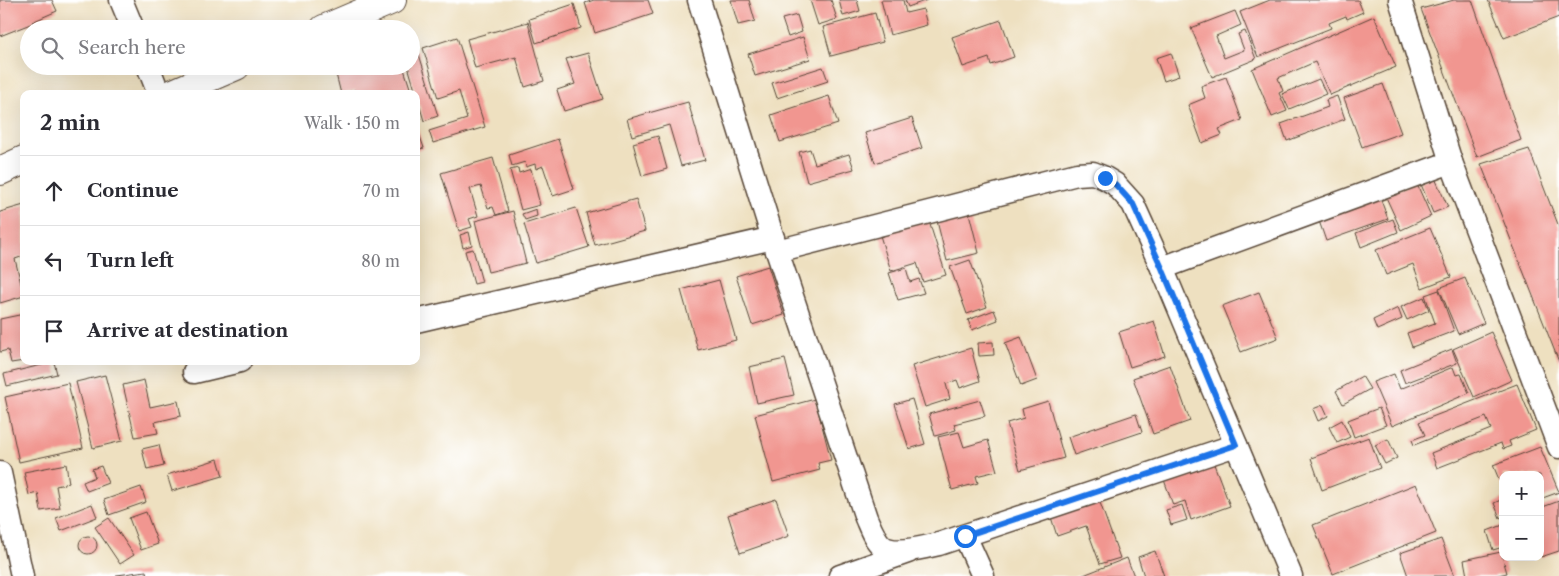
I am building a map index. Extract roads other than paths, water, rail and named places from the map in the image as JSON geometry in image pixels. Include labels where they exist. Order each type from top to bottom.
[{"type":"highway","points":[[345,20],[392,0]]},
{"type":"highway","points":[[180,90],[215,75]]},
{"type":"highway","points":[[0,171],[20,162]]},
{"type":"street","points":[[121,0],[129,20]]},
{"type":"street","points":[[699,0],[774,245],[866,518],[873,534],[882,546],[895,550],[914,550]]},
{"type":"street","points":[[1400,0],[1451,162],[1559,447]]},
{"type":"street","points":[[152,75],[157,90]]},
{"type":"street","points":[[1162,268],[1451,162]]},
{"type":"street","points":[[420,320],[774,245],[1077,174],[1093,173],[1115,184],[1133,204],[1162,268],[1291,576]]},
{"type":"street","points":[[194,372],[223,365]]},
{"type":"street","points":[[840,576],[1236,445]]},
{"type":"street","points":[[0,473],[22,576]]},
{"type":"street","points":[[965,536],[983,576]]}]
